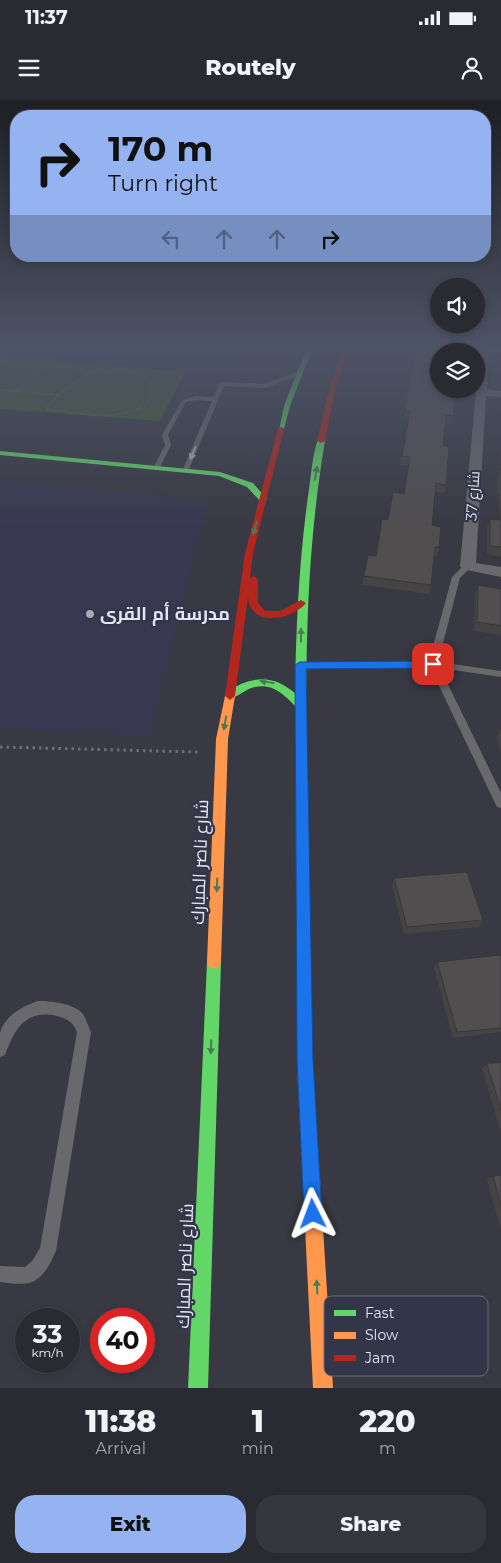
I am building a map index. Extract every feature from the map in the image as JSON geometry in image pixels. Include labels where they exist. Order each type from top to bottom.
[{"type":"street","name":"شارع ناصر المبارك","points":[[198,1388],[221,753],[249,553],[287,407]]},
{"type":"street","points":[[323,1388],[305,1059],[300,665],[301,603],[310,506],[328,407]]},
{"type":"street","name":"شارع 37","points":[[468,566],[480,407]]},
{"type":"street","points":[[0,453],[157,466],[220,474],[236,478],[250,485],[262,499]]},
{"type":"street","points":[[220,474],[253,469],[274,456]]},
{"type":"street","points":[[249,553],[256,562],[252,601],[256,608],[263,613],[278,614],[291,611],[301,603]]},
{"type":"street","points":[[468,566],[501,572]]},
{"type":"street","points":[[230,695],[250,682],[268,681],[279,684],[288,690],[300,704]]},
{"type":"lane","points":[[157,466],[168,445],[165,435],[181,407]]},
{"type":"lane","points":[[186,470],[213,407]]},
{"type":"lane","points":[[468,566],[456,577],[433,664],[501,804]]},
{"type":"lane","points":[[300,665],[433,664],[501,674]]},
{"type":"lane","points":[[0,1050],[4,1035],[30,1009],[47,1006],[68,1013],[77,1018],[84,1032],[48,1251],[39,1266],[28,1275],[0,1274]]},
{"type":"path","points":[[48,407],[46,409],[126,415],[144,407]]},
{"type":"path","points":[[0,747],[221,753]]},
{"type":"shaded area","name":"مدرسة أم القرى","points":[[0,481],[207,500],[151,736],[0,728]]},
{"type":"green space","points":[[0,407],[167,407],[160,421],[0,409]]},
{"type":"building","points":[[406,407],[454,407],[453,416],[446,415],[443,446],[449,447],[446,485],[436,483],[432,525],[441,527],[439,547],[435,547],[431,585],[364,576],[368,555],[376,556],[382,519],[388,520],[393,492],[404,494],[410,457],[402,456],[410,411],[405,411]]},
{"type":"building","points":[[499,469],[501,470],[501,485],[499,485]]},
{"type":"building","points":[[490,519],[501,520],[501,547],[490,546]]},
{"type":"building","points":[[478,585],[501,589],[501,626],[477,622]]},
{"type":"building","points":[[467,872],[483,920],[407,927],[394,878]]},
{"type":"building","points":[[500,955],[501,1028],[457,1032],[437,962]]},
{"type":"building","points":[[501,1062],[501,1110],[487,1064]]},
{"type":"building","points":[[501,1175],[501,1206],[493,1176]]},
{"type":"traffic: fast","points":[[281,429],[287,407]]},
{"type":"traffic: fast","points":[[301,743],[301,629],[303,592],[310,516],[321,441]]},
{"type":"traffic: fast","points":[[0,453],[220,474],[250,485],[263,499]]},
{"type":"traffic: fast","points":[[230,695],[250,684],[267,682],[283,688],[300,704]]},
{"type":"traffic: fast","points":[[198,1388],[214,962]]},
{"type":"traffic: slow","points":[[214,962],[222,739],[230,696]]},
{"type":"traffic: slow","points":[[305,1066],[323,1388]]},
{"type":"traffic: jam","points":[[321,441],[328,407]]},
{"type":"traffic: jam","points":[[230,696],[249,553],[281,429]]},
{"type":"traffic: jam","points":[[254,579],[253,603],[262,613],[276,615],[290,611],[301,603]]},
{"type":"traffic: jam","points":[[301,743],[305,1066]]},
{"type":"place","name":"مدرسة أم القرى","points":[[90,614]]},
{"type":"route","points":[[313,1214],[305,1059],[300,665],[433,664]]}]
